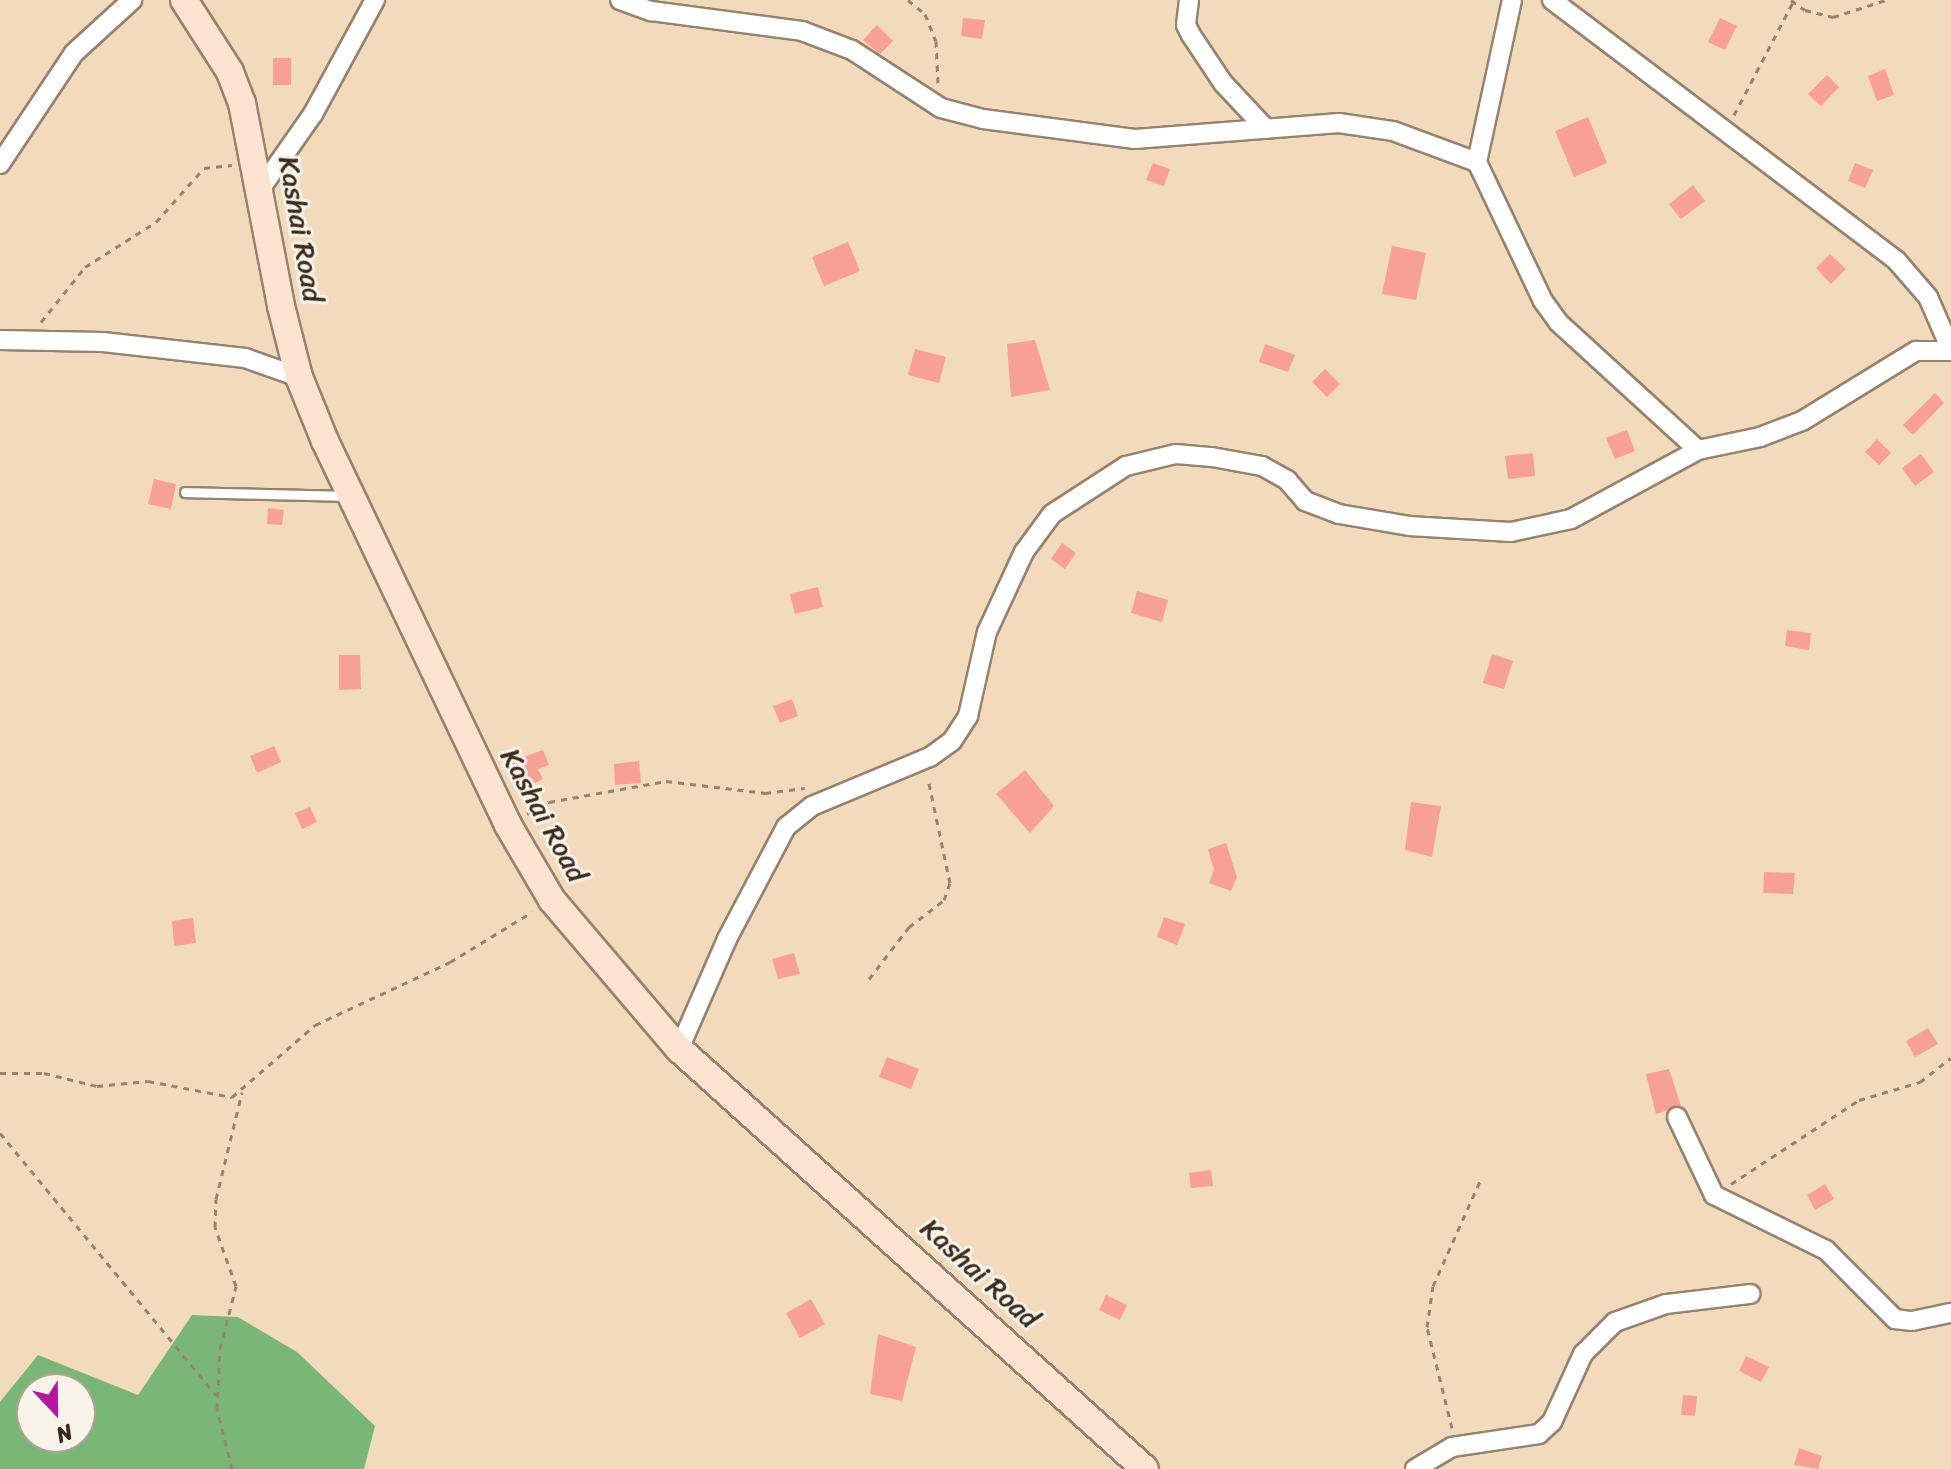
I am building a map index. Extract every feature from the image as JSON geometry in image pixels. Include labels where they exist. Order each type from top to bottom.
[{"type":"street","points":[[0,164],[74,53],[132,0]]},
{"type":"street","name":"Kashai Road","points":[[184,0],[238,92],[253,146],[257,185],[299,377],[508,825],[552,900],[679,1049],[1145,1469]]},
{"type":"street","points":[[257,185],[313,114],[375,0]]},
{"type":"street","points":[[620,0],[651,11],[802,31],[852,50],[941,108],[983,119],[1135,139],[1352,125],[1436,144],[1477,162]]},
{"type":"street","points":[[1189,0],[1186,25],[1191,35],[1223,83],[1266,129]]},
{"type":"street","points":[[1512,0],[1477,162],[1543,301],[1559,323],[1698,450]]},
{"type":"street","points":[[679,1049],[727,939],[786,827],[812,806],[923,760],[952,741],[968,716],[987,632],[1037,532],[1052,514],[1126,466],[1176,454],[1212,457],[1262,466],[1287,480],[1305,501],[1339,514],[1409,526],[1511,532],[1571,519],[1606,505],[1698,450],[1760,437],[1802,421],[1916,351],[1951,351],[1928,297],[1896,260],[1552,0]]},
{"type":"street","points":[[0,340],[103,342],[245,358],[299,377]]},
{"type":"street","points":[[1677,1117],[1714,1195],[1826,1250],[1895,1319],[1912,1321],[1951,1313]]},
{"type":"street","points":[[1415,1469],[1435,1454],[1539,1434],[1552,1422],[1583,1354],[1615,1322],[1666,1304],[1750,1294]]},
{"type":"lane","points":[[185,492],[353,496]]},
{"type":"path","points":[[908,0],[925,14],[936,41],[941,108]]},
{"type":"path","points":[[1726,129],[1792,1],[1833,17],[1886,0]]},
{"type":"path","points":[[26,341],[66,285],[85,267],[156,222],[204,168],[226,163],[257,185]]},
{"type":"path","points":[[869,979],[909,927],[944,900],[950,883],[923,760]]},
{"type":"path","points":[[508,825],[549,802],[666,781],[765,793],[818,786]]},
{"type":"path","points":[[0,1073],[44,1073],[97,1086],[148,1081],[222,1097],[242,1092],[307,1030],[450,962],[552,900]]},
{"type":"path","points":[[1714,1195],[1859,1100],[1920,1082],[1951,1058]]},
{"type":"path","points":[[232,1469],[217,1396],[220,1349],[236,1286],[215,1227],[216,1199],[242,1092]]},
{"type":"path","points":[[0,1133],[217,1396]]},
{"type":"path","points":[[1435,1454],[1451,1436],[1452,1423],[1427,1340],[1433,1286],[1480,1181]]},
{"type":"green space","points":[[192,1315],[238,1317],[297,1352],[375,1426],[364,1469],[0,1469],[0,1402],[16,1382],[16,1453],[96,1453],[96,1378],[138,1395]]},
{"type":"green space","points":[[38,1355],[83,1373],[23,1373]]},
{"type":"building","points":[[963,18],[985,20],[982,39],[961,36]]},
{"type":"building","points":[[1720,18],[1737,26],[1725,50],[1708,42]]},
{"type":"building","points":[[877,25],[893,41],[880,54],[863,40]]},
{"type":"building","points":[[273,58],[291,58],[291,85],[273,85]]},
{"type":"building","points":[[1885,69],[1894,95],[1877,101],[1868,76]]},
{"type":"building","points":[[1827,75],[1839,87],[1821,106],[1808,94]]},
{"type":"building","points":[[1588,117],[1607,163],[1574,177],[1555,131]]},
{"type":"building","points":[[1153,163],[1170,169],[1164,186],[1146,180]]},
{"type":"building","points":[[1855,163],[1873,170],[1865,188],[1848,181]]},
{"type":"building","points":[[1693,185],[1705,201],[1681,219],[1669,204]]},
{"type":"building","points":[[848,242],[860,271],[824,286],[812,257]]},
{"type":"building","points":[[1392,246],[1426,253],[1416,300],[1382,294]]},
{"type":"building","points":[[1830,254],[1846,269],[1831,284],[1816,268]]},
{"type":"building","points":[[1035,340],[1050,390],[1011,397],[1007,344]]},
{"type":"building","points":[[1265,344],[1295,355],[1288,372],[1259,362]]},
{"type":"building","points":[[915,349],[946,357],[939,383],[908,375]]},
{"type":"building","points":[[1325,369],[1340,384],[1327,397],[1312,382]]},
{"type":"building","points":[[1935,393],[1944,403],[1913,435],[1903,425]]},
{"type":"building","points":[[1627,430],[1635,451],[1615,459],[1606,438]]},
{"type":"building","points":[[1877,439],[1891,453],[1879,465],[1865,452]]},
{"type":"building","points":[[1533,453],[1535,476],[1508,479],[1505,456]]},
{"type":"building","points":[[1921,454],[1934,472],[1915,486],[1902,468]]},
{"type":"building","points":[[154,479],[176,484],[171,509],[148,504]]},
{"type":"building","points":[[268,508],[284,510],[282,525],[267,524]]},
{"type":"building","points":[[1062,543],[1076,553],[1065,569],[1051,559]]},
{"type":"building","points":[[818,587],[823,607],[795,614],[790,594]]},
{"type":"building","points":[[1137,591],[1168,600],[1162,622],[1131,613]]},
{"type":"building","points":[[1787,630],[1811,633],[1809,650],[1785,646]]},
{"type":"building","points":[[1492,654],[1513,661],[1504,689],[1483,683]]},
{"type":"building","points":[[339,655],[360,655],[361,689],[339,690]]},
{"type":"building","points":[[792,699],[798,716],[780,723],[773,706]]},
{"type":"building","points":[[274,746],[281,762],[257,773],[250,756]]},
{"type":"building","points":[[543,750],[549,765],[538,769],[543,779],[531,785],[510,762]]},
{"type":"building","points":[[639,761],[641,783],[615,785],[614,764]]},
{"type":"building","points":[[1025,770],[1054,806],[1030,833],[996,794]]},
{"type":"building","points":[[1411,802],[1441,806],[1432,857],[1405,850]]},
{"type":"building","points":[[310,807],[317,822],[302,829],[295,813]]},
{"type":"building","points":[[1226,843],[1237,877],[1231,891],[1209,883],[1214,870],[1208,849]]},
{"type":"building","points":[[1764,872],[1795,873],[1793,894],[1763,893]]},
{"type":"building","points":[[1164,917],[1185,924],[1177,945],[1157,937]]},
{"type":"building","points":[[193,918],[196,943],[174,946],[172,921]]},
{"type":"building","points":[[794,953],[800,974],[778,979],[772,959]]},
{"type":"building","points":[[1928,1028],[1938,1044],[1915,1057],[1906,1041]]},
{"type":"building","points":[[887,1057],[919,1069],[911,1089],[879,1077]]},
{"type":"building","points":[[1669,1069],[1681,1106],[1656,1114],[1646,1074]]},
{"type":"building","points":[[1211,1170],[1213,1186],[1191,1188],[1189,1173]]},
{"type":"building","points":[[1825,1184],[1834,1199],[1815,1210],[1807,1195]]},
{"type":"building","points":[[1106,1295],[1127,1305],[1120,1320],[1099,1310]]},
{"type":"building","points":[[811,1299],[825,1324],[800,1338],[786,1313]]},
{"type":"building","points":[[878,1334],[916,1347],[902,1401],[870,1394]]},
{"type":"building","points":[[1746,1356],[1769,1367],[1761,1382],[1739,1371]]},
{"type":"building","points":[[1683,1395],[1697,1396],[1695,1416],[1681,1415]]},
{"type":"building","points":[[1799,1448],[1822,1456],[1818,1469],[1794,1465]]}]
